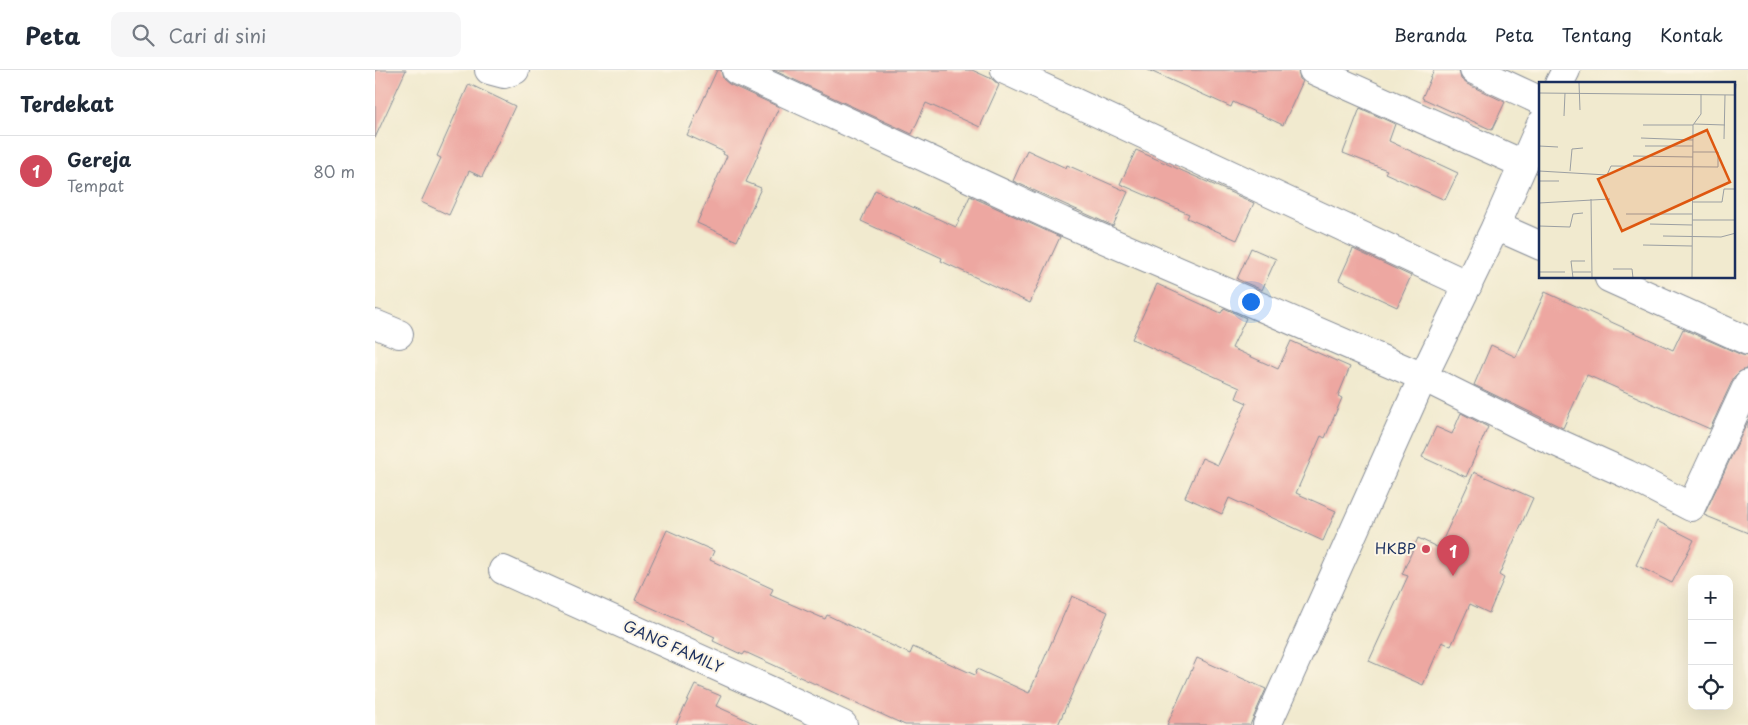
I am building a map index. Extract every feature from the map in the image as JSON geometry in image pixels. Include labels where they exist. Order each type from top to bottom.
[{"type":"street","points":[[489,70],[505,74],[515,70]]},
{"type":"street","points":[[736,70],[1062,221],[1423,377],[1691,506],[1748,384]]},
{"type":"street","points":[[1005,70],[1467,285]]},
{"type":"street","points":[[1313,70],[1523,164]]},
{"type":"street","points":[[1474,70],[1539,100]]},
{"type":"street","points":[[1560,82],[1566,70]]},
{"type":"street","points":[[1267,725],[1423,377],[1496,226],[1539,128]]},
{"type":"street","points":[[1496,226],[1539,245]]},
{"type":"street","points":[[1611,279],[1748,342]]},
{"type":"street","name":"GANG FAMILY","points":[[503,570],[843,725]]},
{"type":"building","points":[[375,70],[406,70],[375,138]]},
{"type":"building","points":[[717,70],[721,70],[723,79],[729,84],[779,107],[746,182],[761,188],[737,241],[697,223],[727,156],[723,154],[724,152],[687,135]]},
{"type":"building","points":[[773,70],[972,70],[992,79],[999,85],[980,127],[926,103],[912,134]]},
{"type":"building","points":[[1148,70],[1298,70],[1300,79],[1303,81],[1283,125],[1233,102],[1231,107]]},
{"type":"building","points":[[1434,70],[1459,70],[1461,79],[1467,84],[1505,102],[1492,130],[1422,98]]},
{"type":"building","points":[[469,84],[515,106],[482,177],[469,171],[449,215],[421,202],[441,158],[437,156]]},
{"type":"building","points":[[1360,108],[1395,124],[1389,141],[1458,173],[1445,200],[1385,173],[1387,170],[1343,153]]},
{"type":"building","points":[[1027,150],[1066,168],[1067,165],[1128,192],[1113,226],[1013,181]]},
{"type":"building","points":[[1136,150],[1254,203],[1237,240],[1187,218],[1189,214],[1120,184]]},
{"type":"building","points":[[875,190],[956,227],[970,196],[1060,237],[1030,303],[941,261],[942,258],[861,221]]},
{"type":"building","points":[[1251,248],[1276,259],[1262,290],[1237,279]]},
{"type":"building","points":[[1353,249],[1411,276],[1397,307],[1339,280]]},
{"type":"building","points":[[1157,284],[1221,313],[1224,308],[1246,318],[1232,348],[1278,369],[1291,341],[1350,367],[1338,396],[1342,398],[1325,438],[1321,436],[1296,493],[1336,511],[1323,541],[1229,498],[1222,514],[1185,497],[1202,458],[1218,465],[1247,403],[1236,398],[1240,388],[1132,339]]},
{"type":"building","points":[[1545,292],[1673,350],[1683,329],[1748,356],[1748,364],[1746,369],[1734,377],[1710,429],[1587,375],[1563,428],[1474,385],[1491,345],[1516,357]]},
{"type":"building","points":[[1461,413],[1488,427],[1466,477],[1422,457],[1436,427],[1452,434]]},
{"type":"building","points":[[1748,421],[1748,533],[1704,515]]},
{"type":"building","points":[[1474,472],[1533,498],[1499,575],[1504,578],[1489,613],[1470,604],[1451,646],[1442,642],[1423,685],[1369,661],[1408,576],[1402,574],[1418,538],[1439,548]]},
{"type":"building","points":[[1657,521],[1694,540],[1672,583],[1636,565]]},
{"type":"building","points":[[667,530],[714,551],[710,560],[773,589],[770,595],[825,619],[827,615],[910,654],[913,647],[975,675],[977,669],[1029,693],[1072,596],[1108,612],[1058,725],[905,725],[745,652],[743,655],[713,641],[715,637],[635,600]]},
{"type":"building","points":[[1197,658],[1266,689],[1250,725],[1167,725]]},
{"type":"building","points":[[695,685],[721,696],[716,706],[758,725],[676,725]]},
{"type":"place","name":"HKBP","points":[[1426,549]]},
{"type":"place","name":"Gereja","points":[[1453,576]]}]
